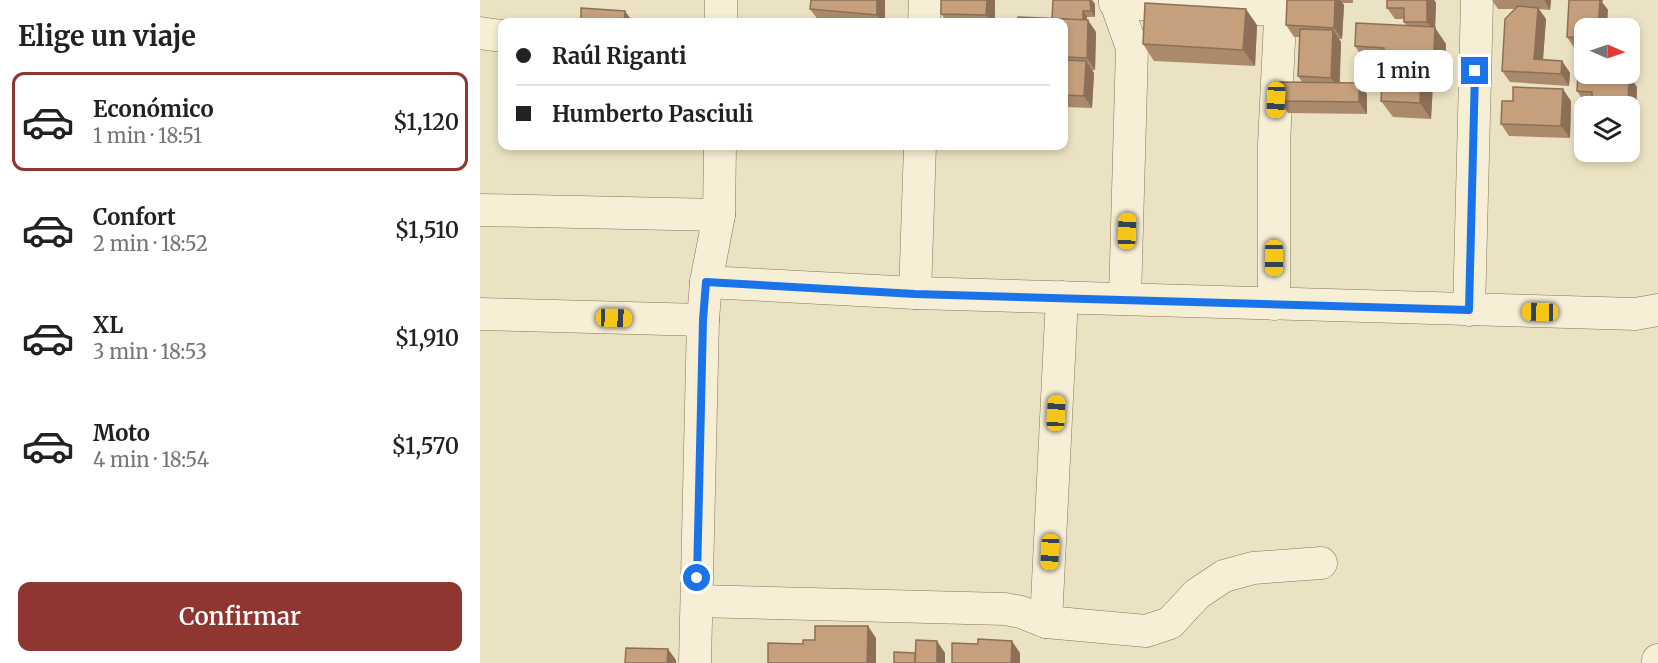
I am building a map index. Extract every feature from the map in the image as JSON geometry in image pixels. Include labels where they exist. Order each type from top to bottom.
[{"type":"street","points":[[721,0],[721,18]]},
{"type":"street","points":[[924,18],[925,0]]},
{"type":"street","points":[[1469,310],[1477,0]]},
{"type":"street","points":[[1125,299],[1132,48],[1115,1],[1281,5],[1274,144],[1274,304]]},
{"type":"street","points":[[480,33],[498,35]]},
{"type":"street","points":[[695,663],[703,320],[706,282],[719,215],[720,150]]},
{"type":"street","points":[[915,294],[920,150]]},
{"type":"street","points":[[480,210],[719,215]]},
{"type":"street","points":[[706,282],[915,294],[1635,314],[1658,310]]},
{"type":"street","points":[[1046,622],[1062,297]]},
{"type":"street","points":[[480,314],[703,320]]},
{"type":"street","points":[[697,601],[1005,609],[1021,612],[1046,622],[1146,631],[1170,623],[1197,594],[1224,576],[1253,568],[1321,563]]},
{"type":"building","points":[[811,0],[877,0],[877,15],[810,9]]},
{"type":"building","points":[[941,0],[987,0],[986,15],[941,14]]},
{"type":"building","points":[[1053,0],[1090,0],[1091,11],[1083,11],[1083,20],[1052,18]]},
{"type":"building","points":[[1287,0],[1335,0],[1334,28],[1286,25]]},
{"type":"building","points":[[1387,0],[1427,0],[1427,22],[1404,22],[1404,8],[1387,8]]},
{"type":"building","points":[[1569,0],[1600,0],[1599,18],[1574,18],[1574,37],[1567,37]]},
{"type":"building","points":[[1145,3],[1246,9],[1243,50],[1143,44]]},
{"type":"building","points":[[1518,6],[1538,8],[1534,59],[1562,61],[1561,74],[1502,71],[1505,19]]},
{"type":"building","points":[[581,8],[625,11],[624,18],[581,18]]},
{"type":"building","points":[[1068,19],[1088,20],[1087,58],[1068,57]]},
{"type":"building","points":[[1356,23],[1435,27],[1433,68],[1421,67],[1420,103],[1381,101],[1384,48],[1355,46]]},
{"type":"building","points":[[1300,29],[1333,30],[1331,78],[1298,76]]},
{"type":"building","points":[[1068,60],[1086,61],[1084,96],[1068,95]]},
{"type":"building","points":[[1280,82],[1359,83],[1359,102],[1280,101]]},
{"type":"building","points":[[1577,84],[1629,84],[1628,96],[1592,96],[1592,92],[1577,91]]},
{"type":"building","points":[[1513,87],[1563,89],[1561,126],[1501,124],[1502,101],[1513,101]]},
{"type":"building","points":[[815,626],[868,626],[867,663],[768,663],[768,643],[803,644],[803,640],[815,640]]},
{"type":"building","points":[[978,639],[1012,641],[1011,663],[952,663],[952,643],[978,644]]},
{"type":"building","points":[[916,640],[937,641],[937,663],[915,663]]},
{"type":"building","points":[[626,648],[668,649],[667,663],[625,663]]},
{"type":"building","points":[[894,652],[915,653],[915,663],[894,663]]},
{"type":"route","points":[[697,578],[703,320],[706,282],[915,294],[1469,310],[1475,71]]}]
